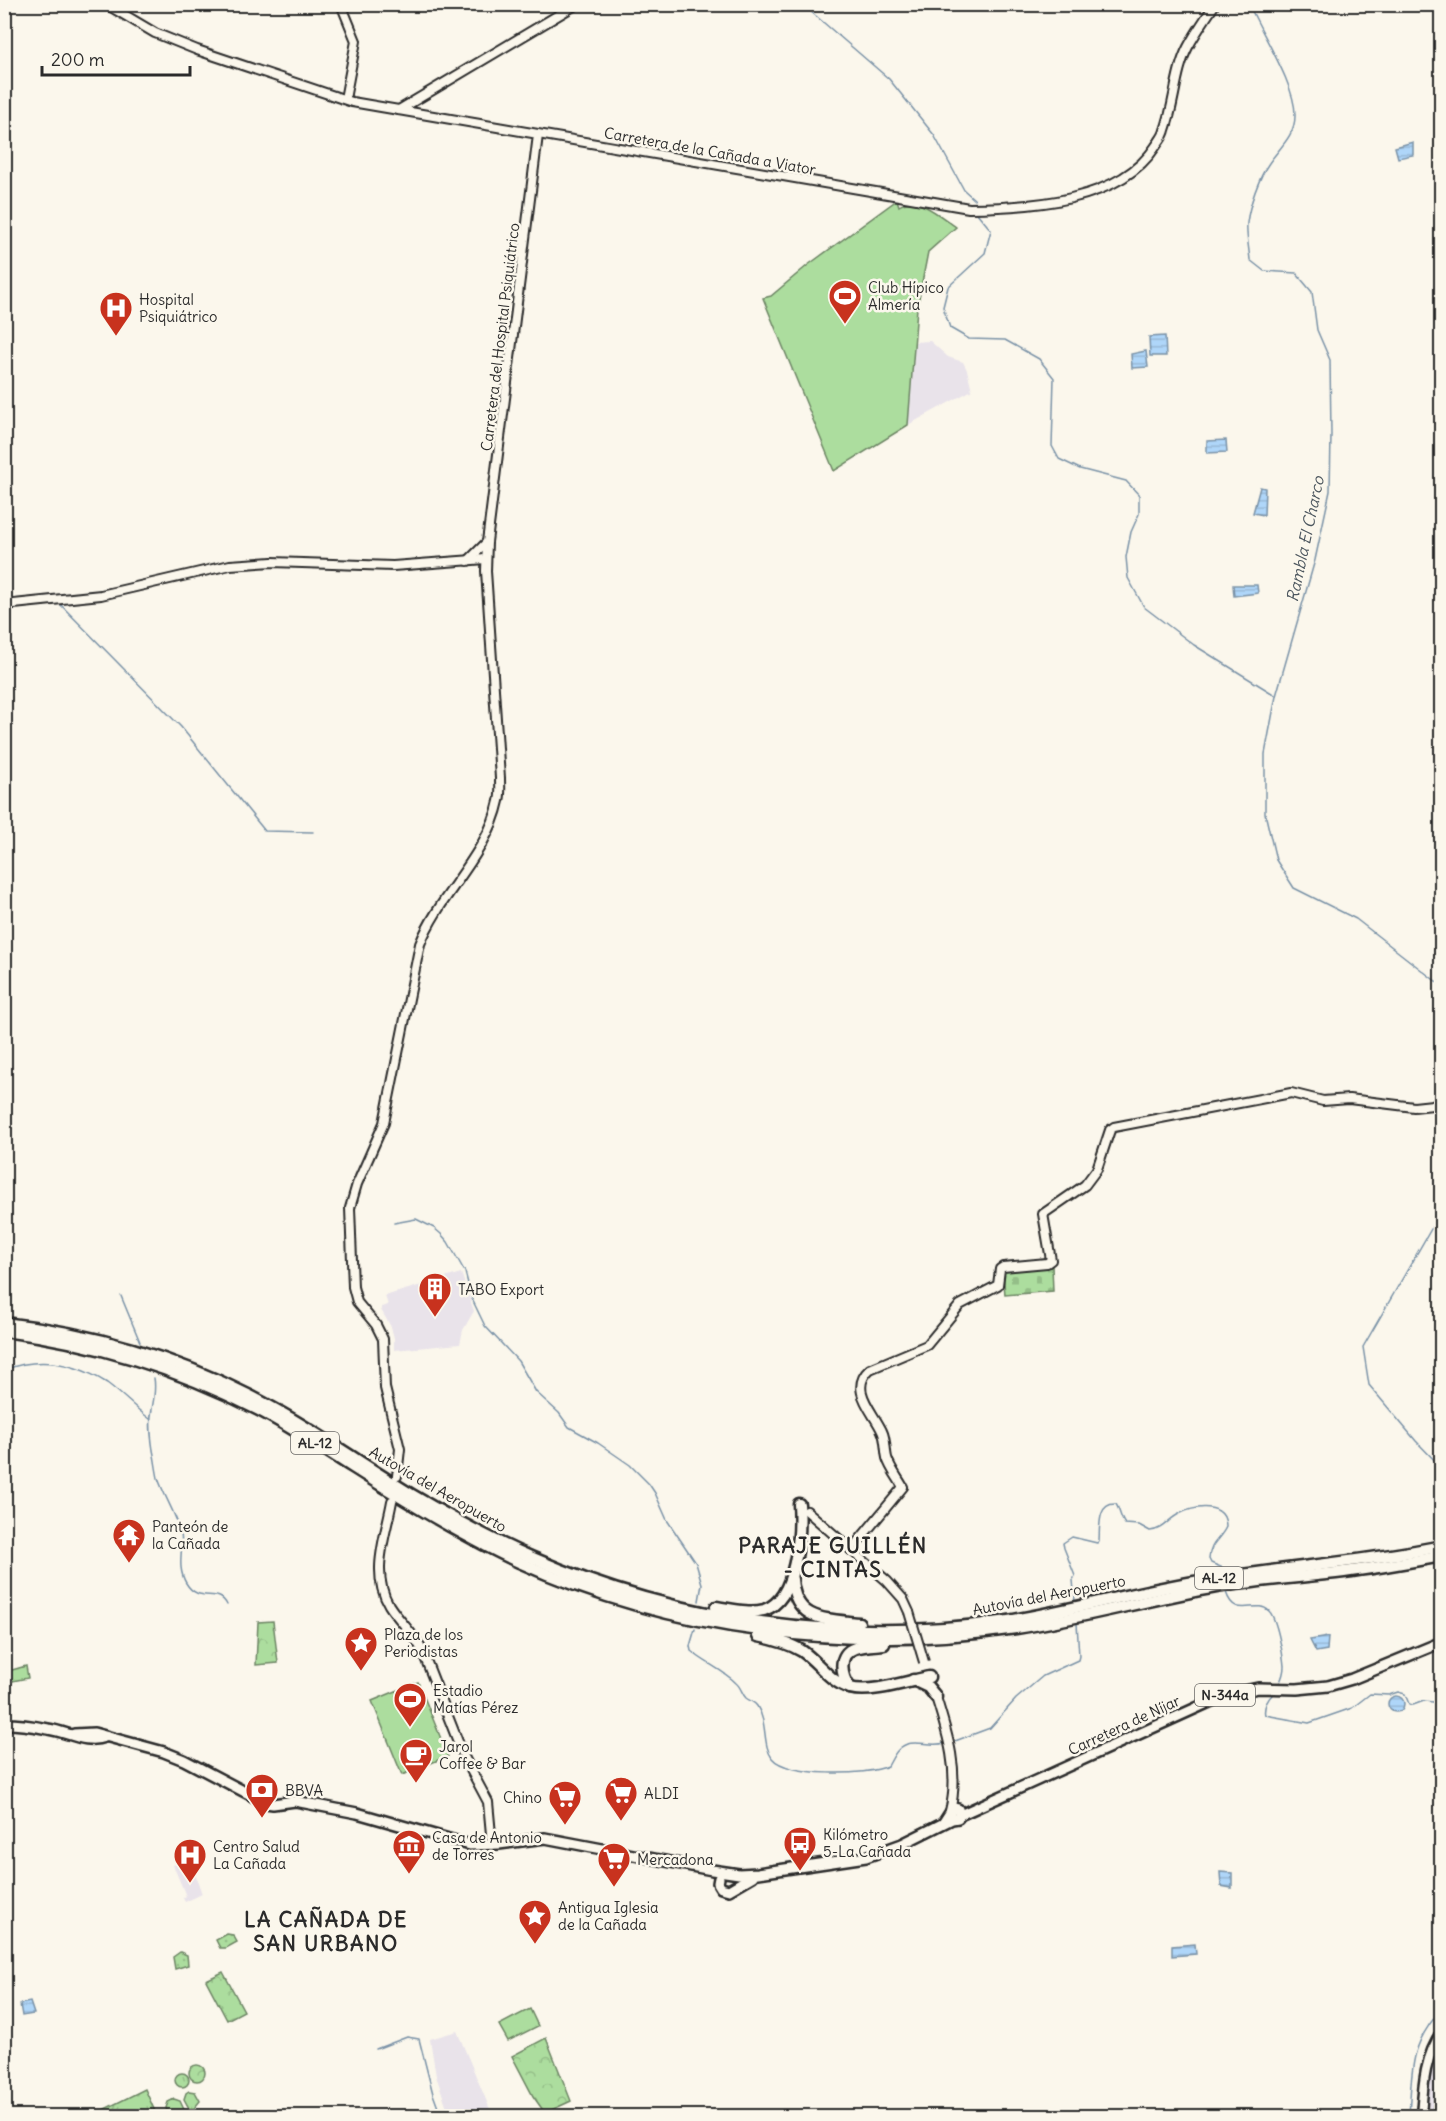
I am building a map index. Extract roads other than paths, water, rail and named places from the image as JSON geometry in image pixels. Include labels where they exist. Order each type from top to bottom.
[{"type":"highway","name":"Autovía del Aeropuerto","points":[[4,1323],[99,1339],[168,1361],[226,1384],[305,1427],[475,1531],[533,1558],[621,1591],[708,1612],[782,1624],[858,1629],[927,1629],[999,1622],[1189,1583],[1254,1572],[1381,1558],[1442,1546]]},
{"type":"highway","name":"Autovía del Aeropuerto","points":[[4,1331],[102,1349],[198,1382],[287,1426],[418,1509],[489,1547],[579,1586],[670,1613],[753,1629],[816,1636],[877,1638],[942,1636],[1050,1622],[1220,1587],[1345,1572],[1442,1556]]},
{"type":"highway","points":[[621,1591],[708,1606],[765,1610],[782,1597],[792,1575],[803,1507]]},
{"type":"highway","points":[[792,1575],[795,1600],[815,1616],[850,1622],[927,1629]]},
{"type":"highway","points":[[670,1613],[789,1644],[808,1656],[831,1677],[851,1688],[868,1689],[929,1677]]},
{"type":"highway","points":[[851,1688],[842,1673],[842,1664],[852,1649],[942,1636]]},
{"type":"highway","points":[[912,1680],[922,1669],[924,1662]]},
{"type":"highway","points":[[912,1680],[928,1687],[936,1697]]},
{"type":"main road","name":"Carretera de Níjar","points":[[4,1722],[22,1720],[80,1736],[88,1732],[164,1752],[266,1803],[295,1801],[357,1813],[460,1844],[492,1845],[552,1838],[722,1873],[758,1873],[866,1857],[902,1844],[940,1826],[954,1811],[1225,1695],[1258,1688],[1297,1689],[1328,1686],[1352,1679],[1442,1642]]},
{"type":"main road","points":[[722,1873],[736,1878],[736,1885],[731,1889],[723,1889],[718,1883],[722,1873]]},
{"type":"main road","name":"Carretera de Níjar","points":[[736,1885],[758,1873]]},
{"type":"main road","points":[[1421,2116],[1424,2076],[1429,2057],[1442,2032]]},
{"type":"street","name":"Carretera de la Cañada a Viator","points":[[106,4],[155,33],[196,50],[345,99],[535,135],[969,208],[1014,207],[1052,201],[1095,192],[1124,178],[1149,156],[1165,133],[1188,47],[1215,4]]},
{"type":"street","points":[[341,4],[356,41],[345,99]]},
{"type":"street","points":[[399,110],[577,4]]},
{"type":"street","points":[[535,135],[538,144],[548,137]]},
{"type":"street","name":"Carretera del Hospital Psiquiátrico","points":[[397,1476],[400,1449],[385,1388],[383,1339],[376,1325],[357,1302],[353,1287],[350,1208],[357,1184],[384,1123],[420,944],[426,927],[476,852],[495,818],[500,799],[486,559],[538,144]]},
{"type":"street","points":[[468,561],[487,542]]},
{"type":"street","points":[[4,605],[101,595],[231,565],[272,562],[393,566],[486,559]]},
{"type":"street","points":[[468,561],[486,571]]},
{"type":"street","points":[[851,1550],[903,1487],[887,1459],[882,1431],[862,1396],[863,1375],[870,1369],[927,1345],[960,1305],[998,1285],[1000,1269],[1003,1267],[1047,1263],[1051,1260],[1043,1214],[1086,1185],[1102,1158],[1110,1130],[1114,1127],[1292,1093],[1323,1101],[1349,1099],[1414,1107],[1442,1104]]},
{"type":"street","points":[[392,1502],[379,1573],[383,1593],[389,1606],[414,1634],[464,1757],[488,1802],[492,1845]]},
{"type":"street","points":[[803,1507],[903,1599],[936,1697],[953,1762],[954,1811]]},
{"type":"water","points":[[1413,142],[1413,155],[1398,158],[1395,147]]},
{"type":"water","points":[[1165,336],[1166,356],[1150,356],[1149,337]]},
{"type":"water","points":[[1146,351],[1148,367],[1132,368],[1131,354]]},
{"type":"water","points":[[1226,440],[1227,452],[1207,453],[1207,441]]},
{"type":"water","points":[[1260,487],[1265,488],[1264,515],[1253,513]]},
{"type":"water","points":[[1233,585],[1257,585],[1258,593],[1234,596]]},
{"type":"water","points":[[1328,1637],[1327,1650],[1316,1652],[1310,1640]]},
{"type":"water","points":[[1396,1696],[1402,1698],[1404,1704],[1402,1710],[1396,1712],[1390,1710],[1388,1704],[1390,1698]]},
{"type":"water","points":[[1220,1872],[1232,1873],[1232,1888],[1221,1886]]},
{"type":"water","points":[[1195,1944],[1196,1954],[1172,1956],[1172,1946]]},
{"type":"water","points":[[30,2002],[34,2014],[22,2016],[20,2004]]},
{"type":"waterway","points":[[802,4],[889,79],[934,135],[964,190],[975,200]]},
{"type":"waterway","name":"Rambla El Charco","points":[[1245,4],[1252,11],[1279,63],[1291,91],[1295,116],[1289,136],[1265,169],[1252,200],[1247,228],[1250,260],[1264,271],[1296,273],[1312,292],[1317,330],[1330,360],[1330,491],[1315,560],[1276,696],[1265,754],[1265,813],[1276,860],[1294,888],[1356,919],[1442,986]]},
{"type":"waterway","points":[[977,213],[991,230],[985,253],[948,287],[943,307],[950,328],[969,339],[1005,340],[1039,359],[1054,378],[1052,446],[1059,459],[1080,469],[1126,481],[1139,495],[1139,514],[1131,532],[1126,557],[1128,578],[1144,607],[1194,645],[1275,695]]},
{"type":"waterway","points":[[59,603],[181,727],[265,831],[313,832]]},
{"type":"waterway","name":"Rambla El Charco","points":[[1442,1210],[1363,1347],[1369,1385],[1442,1468]]},
{"type":"waterway","points":[[394,1223],[416,1219],[441,1234],[465,1272],[472,1299],[485,1326],[518,1361],[536,1392],[559,1413],[569,1427],[630,1465],[649,1484],[667,1520],[696,1563],[702,1584],[699,1601]]},
{"type":"waterway","points":[[121,1296],[140,1342]]},
{"type":"waterway","points":[[4,1370],[31,1363],[70,1366],[107,1383],[150,1419]]},
{"type":"waterway","points":[[154,1378],[155,1393],[150,1425],[152,1445],[158,1478],[181,1533],[183,1577],[191,1589],[197,1593],[214,1595],[227,1605]]},
{"type":"waterway","points":[[1075,1602],[1073,1580],[1075,1576],[1063,1543],[1072,1537],[1097,1543],[1101,1517],[1105,1507],[1110,1505],[1116,1504],[1125,1524],[1139,1525],[1150,1531],[1158,1529],[1186,1511],[1201,1508],[1215,1509],[1225,1519],[1226,1527],[1213,1545],[1209,1559],[1211,1563],[1223,1568]]},
{"type":"waterway","points":[[1226,1592],[1230,1601],[1235,1605],[1264,1608],[1272,1615],[1284,1666],[1279,1684]]},
{"type":"waterway","points":[[955,1741],[990,1728],[1016,1699],[1043,1676],[1078,1660],[1077,1623]]},
{"type":"waterway","points":[[695,1629],[690,1646],[691,1651],[731,1678],[746,1698],[757,1706],[763,1719],[769,1752],[772,1758],[780,1764],[810,1772],[863,1772],[888,1766],[898,1750],[908,1744],[945,1743]]},
{"type":"waterway","points":[[1274,1693],[1266,1703],[1265,1715],[1309,1723],[1352,1708],[1370,1694],[1389,1695],[1398,1692],[1405,1694],[1409,1704],[1413,1705],[1424,1701],[1442,1703]]},
{"type":"waterway","name":"Rambla El Charco","points":[[1409,2116],[1414,2059],[1423,2034],[1442,2009]]},
{"type":"waterway","points":[[376,2049],[407,2037],[419,2039],[441,2116]]},
{"type":"place","name":"Club Hípico Almería","points":[[845,325]]},
{"type":"place","name":"Hospital Psiquiátrico","points":[[116,337]]},
{"type":"place","name":"TABO Export","points":[[435,1318]]},
{"type":"place","name":"Panteón de la Cañada","points":[[129,1564]]},
{"type":"place","name":"Plaza de los Periodistas","points":[[361,1672]]},
{"type":"place","name":"Estadio Matías Pérez","points":[[410,1728]]},
{"type":"place","name":"Jarol Coffee & Bar","points":[[416,1784]]},
{"type":"place","name":"BBVA","points":[[262,1819]]},
{"type":"place","name":"ALDI","points":[[621,1822]]},
{"type":"place","name":"Chino","points":[[565,1826]]},
{"type":"place","name":"Kilómetro 5-La Cañada","points":[[800,1872]]},
{"type":"place","name":"Casa de Antonio de Torres","points":[[409,1875]]},
{"type":"place","name":"Centro Salud La Cañada","points":[[190,1884]]},
{"type":"place","name":"Mercadona","points":[[614,1888]]},
{"type":"place","name":"Antigua Iglesia de la Cañada","points":[[535,1945]]},
{"type":"district","name":"PARAJE GUILLÉN - CINTAS","points":[[833,1557]]},
{"type":"district","name":"LA CAÑADA DE SAN URBANO","points":[[326,1931]]}]
